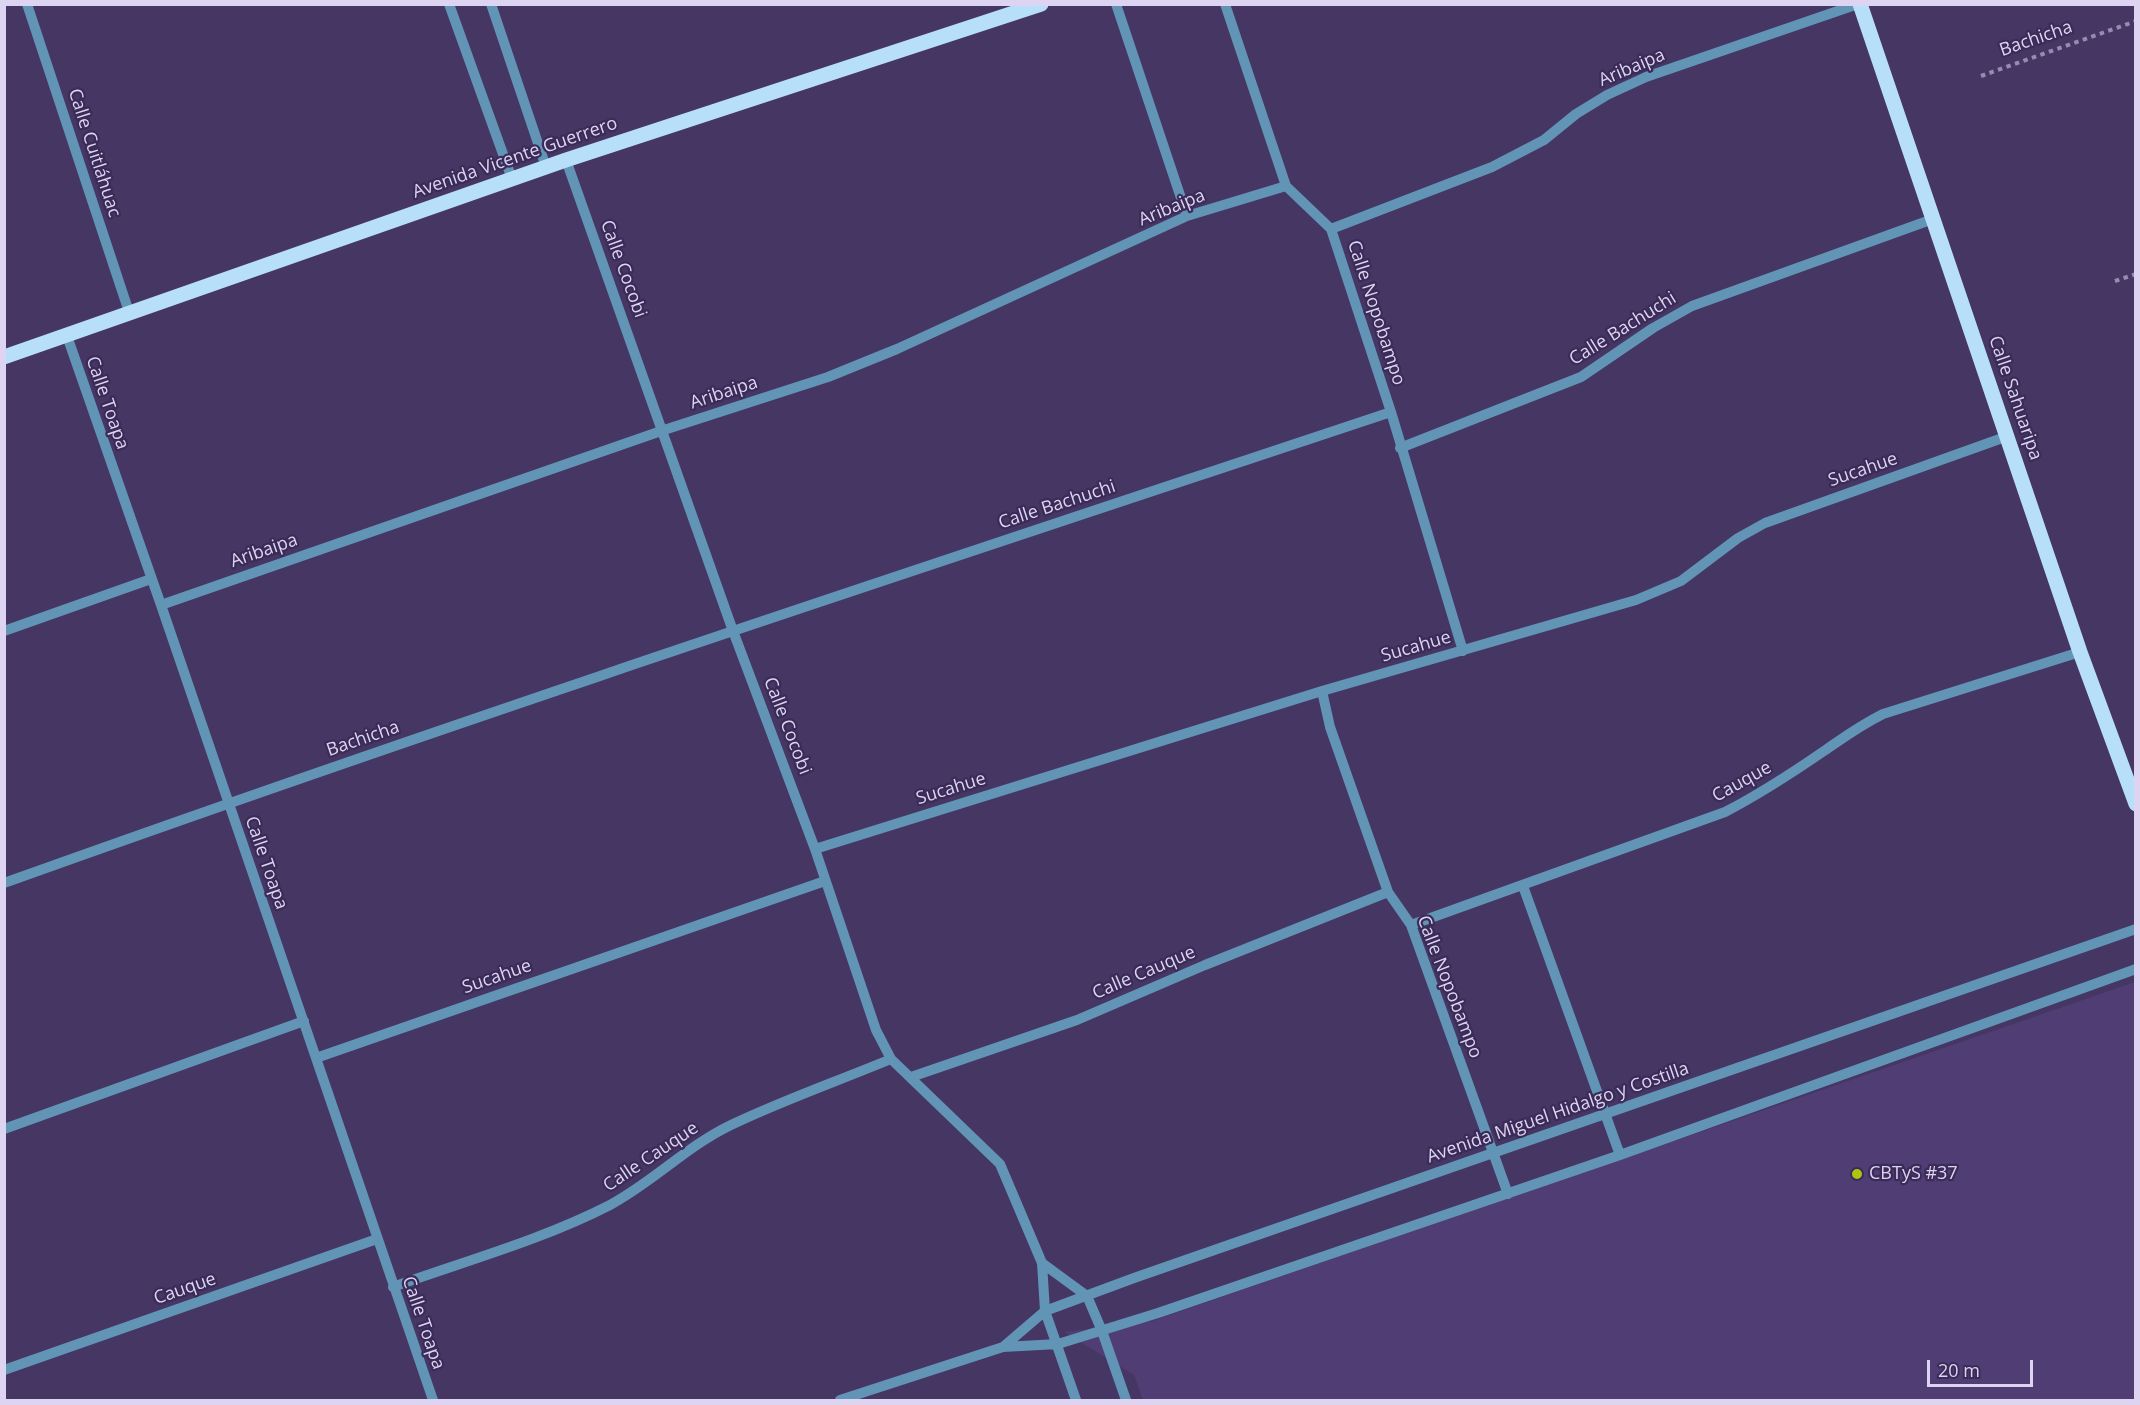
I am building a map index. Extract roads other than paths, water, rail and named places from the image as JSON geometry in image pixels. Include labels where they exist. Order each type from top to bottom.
[{"type":"main road","name":"Avenida Vicente Guerrero","points":[[4,357],[566,160],[1041,4]]},
{"type":"main road","name":"Calle Sahuaripa","points":[[1859,4],[2080,652],[2136,804]]},
{"type":"street","name":"Calle Cuitláhuac","points":[[27,4],[129,312]]},
{"type":"street","points":[[449,4],[512,179]]},
{"type":"street","points":[[491,4],[546,167]]},
{"type":"street","points":[[1116,4],[1187,216]]},
{"type":"street","name":"Calle Nopobampo","points":[[1225,4],[1286,186],[1331,230],[1391,412],[1463,651]]},
{"type":"street","name":"Aribaipa","points":[[1331,230],[1510,158],[1544,140],[1576,114],[1607,95],[1647,77],[1859,4]]},
{"type":"street","name":"Calle Cocobi","points":[[566,160],[664,430],[733,631],[815,849],[876,1030],[891,1059],[1000,1164],[1042,1263],[1045,1311],[1076,1401]]},
{"type":"street","name":"Aribaipa","points":[[161,604],[664,430],[828,377],[887,353],[1187,216],[1286,186]]},
{"type":"street","name":"Calle Bachuchi","points":[[1400,448],[1581,377],[1653,328],[1692,306],[1933,219]]},
{"type":"street","name":"Calle Toapa","points":[[67,336],[433,1401]]},
{"type":"street","name":"Calle Bachuchi","points":[[733,631],[1391,412]]},
{"type":"street","name":"Sucahue","points":[[815,849],[1322,691],[1636,600],[1681,581],[1738,538],[1765,523],[2008,436]]},
{"type":"street","points":[[4,631],[151,579]]},
{"type":"street","name":"Bachicha","points":[[4,883],[228,803],[733,631]]},
{"type":"street","name":"Cauque","points":[[1411,925],[1725,812],[1754,797],[1826,750],[1855,727],[1884,714],[2080,652]]},
{"type":"street","name":"Calle Nopobampo","points":[[1322,691],[1330,727],[1388,892],[1411,925],[1508,1194]]},
{"type":"street","name":"Sucahue","points":[[316,1058],[825,881]]},
{"type":"street","points":[[1523,886],[1620,1155]]},
{"type":"street","name":"Calle Cauque","points":[[911,1077],[1077,1020],[1388,892]]},
{"type":"street","name":"Avenida Miguel Hidalgo y Costilla","points":[[1003,1347],[1045,1311],[2136,929]]},
{"type":"street","name":"Avenida Miguel Hidalgo y Costilla","points":[[840,1401],[1003,1347],[1058,1344],[1102,1330],[1620,1155],[2136,969]]},
{"type":"street","points":[[4,1129],[304,1022]]},
{"type":"street","name":"Calle Cauque","points":[[393,1287],[554,1229],[609,1205],[637,1190],[693,1147],[731,1125],[891,1059]]},
{"type":"street","name":"Cauque","points":[[4,1370],[377,1239]]},
{"type":"street","points":[[1042,1263],[1087,1296],[1102,1330],[1126,1401]]},
{"type":"place","name":"CBTyS #37","points":[[1857,1174]]}]
